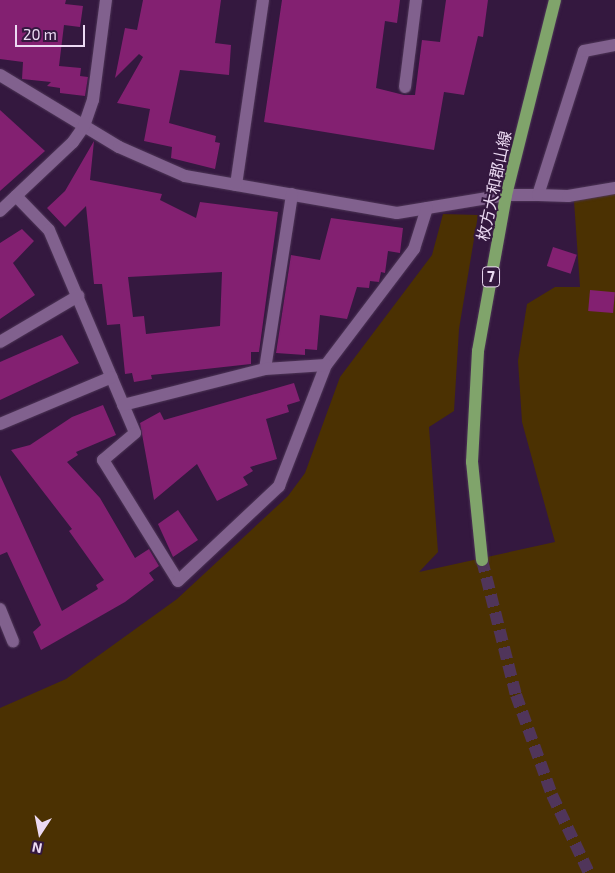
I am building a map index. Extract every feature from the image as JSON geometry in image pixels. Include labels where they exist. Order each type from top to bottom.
[{"type":"main road","name":"枚方大和郡山線","points":[[482,560],[472,462],[478,351],[506,195],[555,0]]},
{"type":"street","points":[[0,211],[73,142],[84,126],[93,100],[106,0]]},
{"type":"street","points":[[236,185],[263,0]]},
{"type":"street","points":[[405,87],[416,0]]},
{"type":"street","points":[[538,195],[584,51],[615,45]]},
{"type":"street","points":[[0,75],[84,126],[185,176],[216,185],[236,185],[292,194],[376,212],[427,208],[506,195],[568,196],[615,188]]},
{"type":"street","points":[[265,369],[292,194]]},
{"type":"street","points":[[16,196],[49,230],[135,433],[103,460],[178,581],[279,486],[326,365],[414,249],[427,208]]},
{"type":"street","points":[[0,342],[78,296]]},
{"type":"street","points":[[123,405],[265,369],[326,365]]},
{"type":"street","points":[[0,424],[112,377]]},
{"type":"street","points":[[0,609],[13,641]]},
{"type":"shaded area","points":[[615,193],[615,873],[0,873],[0,708],[66,679],[177,599],[288,496],[305,473],[340,377],[432,255],[443,214],[478,215],[459,329],[454,411],[429,427],[438,552],[419,572],[555,542],[522,422],[518,361],[527,304],[555,287],[580,287],[574,201]]},
{"type":"building","points":[[0,0],[66,0],[65,4],[83,6],[80,27],[64,25],[59,66],[81,68],[80,76],[88,77],[85,96],[60,93],[60,88],[47,86],[51,82],[22,79],[23,62],[0,59]]},
{"type":"building","points":[[143,0],[221,0],[215,43],[231,45],[229,75],[180,70],[169,123],[216,136],[215,142],[220,143],[215,169],[171,158],[172,147],[144,141],[150,109],[117,103],[143,57],[139,54],[115,78],[125,28],[137,30]]},
{"type":"building","points":[[282,0],[400,0],[397,23],[385,21],[376,88],[404,95],[415,95],[422,40],[440,42],[446,0],[488,0],[483,37],[478,36],[464,95],[444,92],[434,150],[264,122]]},
{"type":"building","points":[[0,110],[45,151],[0,191]]},
{"type":"building","points":[[94,141],[90,180],[162,194],[160,200],[196,218],[200,202],[278,212],[259,352],[251,352],[251,364],[151,375],[152,379],[134,382],[132,373],[125,374],[120,324],[107,325],[102,284],[94,284],[86,206],[65,227],[47,208],[65,191]],"holes":[[[222,272],[220,326],[146,334],[144,316],[133,317],[128,277]]]},
{"type":"building","points":[[331,218],[403,228],[400,253],[388,251],[385,273],[381,272],[379,282],[370,281],[369,288],[357,287],[347,319],[320,315],[317,350],[305,349],[305,355],[276,353],[291,255],[320,260]]},
{"type":"building","points":[[22,229],[34,241],[13,263],[35,295],[0,319],[0,243]]},
{"type":"building","points":[[553,247],[577,255],[571,274],[547,266]]},
{"type":"building","points":[[590,290],[615,292],[613,313],[588,311]]},
{"type":"building","points":[[62,335],[79,363],[0,400],[0,362]]},
{"type":"building","points":[[294,383],[300,401],[287,405],[289,412],[266,419],[277,459],[250,467],[253,471],[243,477],[248,485],[217,501],[197,464],[154,500],[140,423],[160,412],[164,420]]},
{"type":"building","points":[[103,405],[116,435],[76,452],[78,455],[67,462],[100,498],[135,558],[149,549],[159,566],[149,573],[154,580],[125,602],[41,650],[33,632],[41,625],[7,552],[0,555],[0,475],[62,611],[98,589],[96,585],[104,580],[69,531],[72,529],[11,450],[30,445],[72,417]]},
{"type":"building","points":[[178,510],[198,540],[173,557],[158,524]]},
{"type":"tunnel","points":[[482,560],[516,695],[552,795],[589,873]]}]
